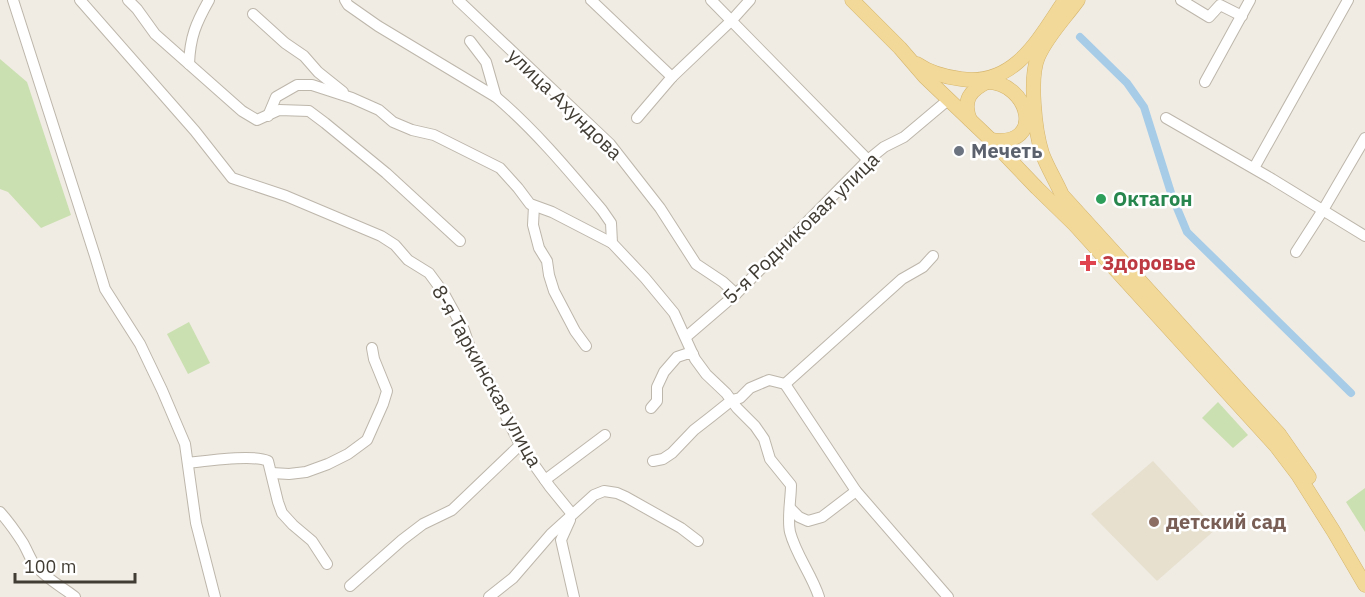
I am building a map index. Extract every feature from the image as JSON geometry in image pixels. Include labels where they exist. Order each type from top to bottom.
[{"type":"main road","points":[[853,0],[1036,188],[1078,220]]},
{"type":"main road","points":[[971,122],[966,105],[975,89],[1013,66],[1035,43],[1065,0]]},
{"type":"main road","points":[[991,140],[1009,140],[1021,133],[1030,117],[1034,69],[1040,53],[1078,0]]},
{"type":"main road","points":[[925,73],[967,80],[990,81],[1012,92],[1030,117],[1043,156],[1062,195],[1078,220],[1276,446],[1298,475],[1365,585]]},
{"type":"main road","points":[[1092,236],[1279,434],[1301,464],[1365,568]]},
{"type":"street","points":[[13,0],[105,289],[140,344],[184,444],[196,523],[215,597]]},
{"type":"street","name":"8-я Таркинская улица","points":[[80,0],[195,131],[232,178],[286,196],[381,236],[394,245],[408,260],[429,273],[443,292],[464,330],[471,351],[486,375],[520,445],[572,514]]},
{"type":"street","points":[[128,0],[155,34],[242,111],[257,120],[279,110],[309,111],[386,173],[460,241]]},
{"type":"street","points":[[189,64],[190,48],[197,20],[209,0]]},
{"type":"street","points":[[345,0],[348,5],[378,26],[472,81],[512,110],[602,210],[611,223],[612,243]]},
{"type":"street","name":"улица Ахундова","points":[[458,0],[610,144],[660,208],[696,264],[736,294]]},
{"type":"street","points":[[591,0],[672,77]]},
{"type":"street","points":[[711,0],[868,160]]},
{"type":"street","points":[[637,118],[672,77],[750,0]]},
{"type":"street","points":[[1181,0],[1209,16],[1220,4],[1242,16]]},
{"type":"street","points":[[1205,82],[1250,0]]},
{"type":"street","points":[[1254,168],[1348,0]]},
{"type":"street","points":[[253,14],[285,44],[304,56],[318,72],[351,98]]},
{"type":"street","points":[[470,41],[486,62],[496,97]]},
{"type":"street","points":[[268,116],[276,97],[297,85],[312,85],[351,98],[379,110],[393,122],[412,130],[435,135],[500,168],[530,204],[552,212],[612,243],[674,313],[695,359],[706,374],[755,426],[764,439],[770,459],[791,484],[790,531],[802,563],[819,597]]},
{"type":"street","name":"5-я Родниковая улица","points":[[686,337],[736,294],[868,160],[884,147],[904,137],[948,100]]},
{"type":"street","points":[[1166,118],[1254,168],[1365,236]]},
{"type":"street","points":[[1296,252],[1365,138]]},
{"type":"street","points":[[534,206],[533,225],[539,248],[547,261],[554,291],[575,331],[586,346]]},
{"type":"street","points":[[785,384],[902,279],[923,267],[933,256]]},
{"type":"street","points":[[272,473],[306,472],[348,454],[367,440],[387,391],[372,348]]},
{"type":"street","points":[[651,408],[657,401],[657,387],[664,372],[677,357],[693,354]]},
{"type":"street","points":[[653,461],[663,459],[672,453],[694,430],[732,400],[740,398],[750,388],[770,380],[785,384],[856,490],[948,597]]},
{"type":"street","points":[[545,480],[605,435]]},
{"type":"street","points":[[350,586],[423,524],[452,510],[520,445]]},
{"type":"street","points":[[188,464],[211,460],[262,459],[268,461],[282,513],[312,541],[327,564]]},
{"type":"street","points":[[790,508],[799,517],[808,521],[822,517],[856,490]]},
{"type":"street","points":[[489,597],[513,578],[551,534],[572,514],[594,495],[604,491],[626,497],[681,528],[698,541]]},
{"type":"street","points":[[0,512],[18,536],[33,562],[47,578],[75,597]]},
{"type":"street","points":[[572,514],[561,540],[574,597]]},
{"type":"shaded area","name":"детский сад","points":[[1153,461],[1216,529],[1157,581],[1091,514]]},
{"type":"green space","points":[[0,59],[27,82],[71,215],[41,228],[8,192],[0,189]]},
{"type":"green space","points":[[189,322],[210,363],[188,374],[167,334]]},
{"type":"green space","points":[[1218,402],[1248,435],[1233,448],[1202,418]]},
{"type":"green space","points":[[1365,488],[1365,532],[1346,502]]},
{"type":"waterway","points":[[1080,37],[1127,83],[1144,107],[1172,196],[1187,232],[1351,393]]},
{"type":"place","name":"Мечеть","points":[[959,151]]},
{"type":"place","name":"Октагон","points":[[1101,199]]},
{"type":"place","name":"Здоровье","points":[[1088,263]]},
{"type":"place","name":"детский сад","points":[[1154,522]]}]
